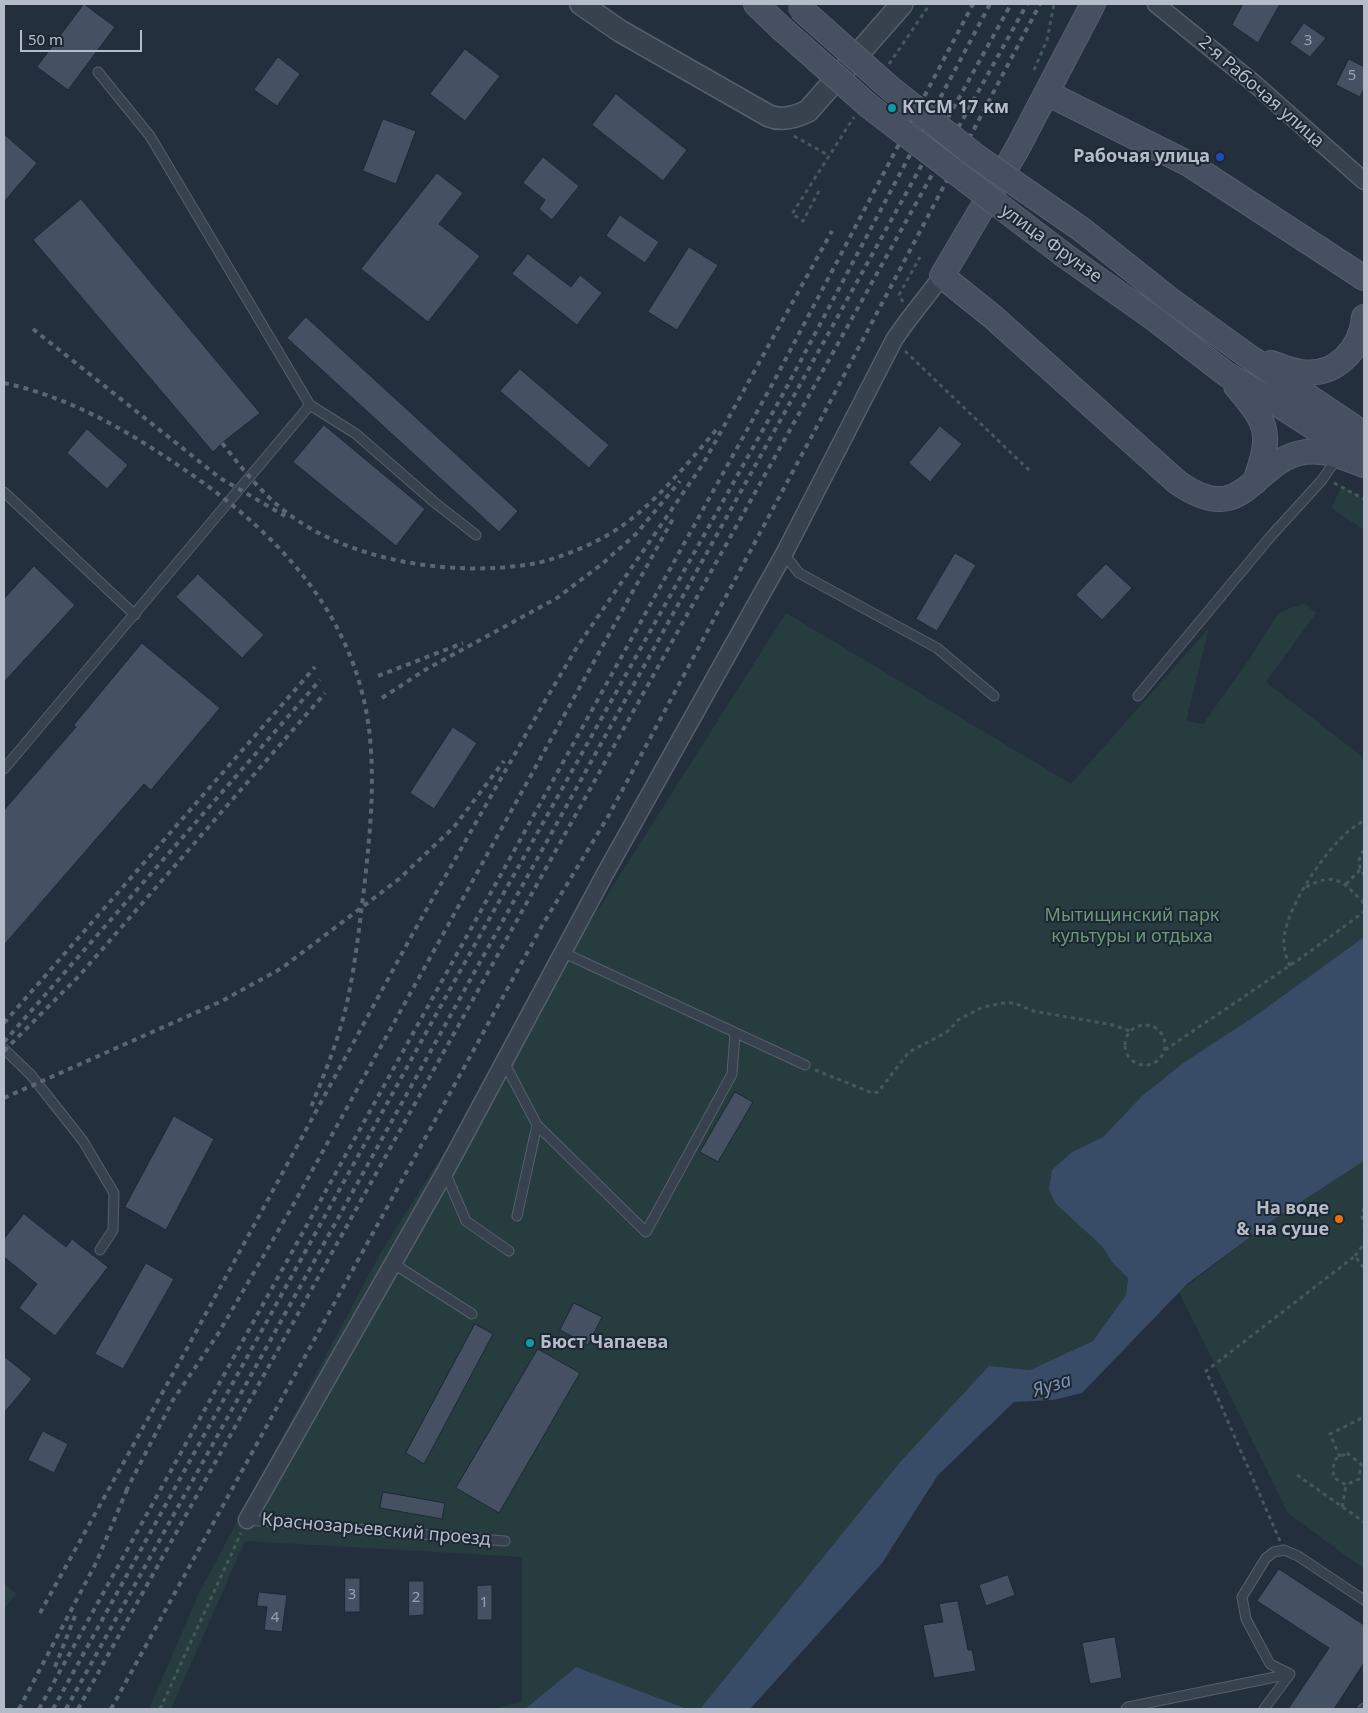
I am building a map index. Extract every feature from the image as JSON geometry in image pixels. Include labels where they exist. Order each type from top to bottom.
[{"type":"main road","name":"улица Фрунзе","points":[[756,4],[870,108],[1064,254],[1156,320],[1226,374],[1276,403],[1364,460]]},
{"type":"main road","points":[[1093,4],[1016,151],[942,276],[993,317],[1107,421],[1191,492],[1213,499],[1224,498],[1245,491],[1284,459],[1305,452],[1334,454],[1364,465]]},
{"type":"main road","name":"улица Фрунзе","points":[[798,6],[890,88],[977,157],[1080,230],[1245,354],[1364,434]]},
{"type":"main road","points":[[1047,93],[1189,164],[1364,278]]},
{"type":"main road","points":[[1245,354],[1302,372],[1325,370],[1336,365],[1353,350],[1361,334],[1364,317],[1360,294],[1339,262]]},
{"type":"main road","points":[[1226,374],[1256,409],[1265,430],[1265,453],[1255,483]]},
{"type":"street","points":[[581,4],[620,31],[769,116],[781,118],[796,116],[808,111],[902,4]]},
{"type":"street","name":"2-я Рабочая улица","points":[[1156,4],[1256,85],[1364,181]]},
{"type":"street","points":[[247,1520],[394,1264],[562,952],[784,554],[894,340],[910,314],[921,306],[942,276]]},
{"type":"lane","points":[[98,72],[150,136],[310,406],[356,434],[434,502],[476,535]]},
{"type":"lane","points":[[4,769],[310,406]]},
{"type":"lane","points":[[1138,696],[1271,536],[1322,480],[1337,458]]},
{"type":"lane","points":[[4,492],[135,615]]},
{"type":"lane","points":[[784,554],[799,573],[938,648],[994,696]]},
{"type":"lane","points":[[562,952],[805,1065]]},
{"type":"lane","points":[[503,1060],[537,1125],[646,1232],[732,1074],[735,1033]]},
{"type":"lane","points":[[4,1049],[31,1076],[83,1141],[114,1193],[114,1230],[100,1250]]},
{"type":"lane","points":[[517,1216],[537,1125]]},
{"type":"lane","points":[[445,1172],[466,1221],[509,1252]]},
{"type":"lane","points":[[394,1264],[472,1314]]},
{"type":"lane","name":"Краснозарьевский проезд","points":[[247,1520],[505,1541]]},
{"type":"lane","points":[[1290,1674],[1270,1664],[1246,1619],[1242,1597],[1266,1558],[1274,1552],[1284,1550],[1298,1556],[1364,1600]]},
{"type":"lane","points":[[1126,1709],[1128,1707],[1290,1674]]},
{"type":"lane","points":[[1264,1709],[1290,1674]]},
{"type":"path","points":[[806,215],[819,191]]},
{"type":"path","points":[[904,286],[920,257]]},
{"type":"path","points":[[894,340],[1032,473]]},
{"type":"path","points":[[1290,966],[1284,946],[1285,932],[1291,913],[1305,887],[1339,841],[1355,825],[1364,820]]},
{"type":"path","points":[[1364,850],[1359,859],[1360,870],[1364,875]]},
{"type":"path","points":[[1346,884],[1360,870]]},
{"type":"path","points":[[1305,887],[1322,878],[1336,879],[1346,884],[1364,903]]},
{"type":"path","points":[[1165,1050],[1164,1036],[1155,1027],[1142,1025],[1130,1031],[1125,1043],[1128,1056],[1139,1064],[1152,1064],[1158,1061],[1165,1050],[1290,966],[1364,912]]},
{"type":"path","points":[[805,1065],[863,1090],[872,1093],[878,1092],[909,1052],[947,1032],[958,1020],[983,1007],[1003,1003],[1014,1003],[1033,1011],[1130,1031]]},
{"type":"path","points":[[1364,1208],[1362,1216],[1364,1225]]},
{"type":"path","points":[[1284,1550],[1206,1371],[1355,1256],[1364,1244]]},
{"type":"path","points":[[1355,1256],[1364,1268]]},
{"type":"path","points":[[1340,1457],[1330,1434],[1364,1417]]},
{"type":"path","points":[[1347,1453],[1362,1464],[1362,1470],[1359,1479],[1346,1486],[1333,1477],[1334,1460],[1347,1453]]},
{"type":"path","points":[[1296,1475],[1364,1522]]},
{"type":"path","points":[[1342,1507],[1346,1486]]},
{"type":"path","points":[[160,1709],[247,1520]]},
{"type":"green space","points":[[1342,486],[1364,499],[1364,530],[1331,508]]},
{"type":"green space","name":"Мытищинский парк культуры и отдыха","points":[[1305,604],[1316,613],[1266,682],[1364,758],[1364,937],[1255,1016],[1183,1063],[1142,1096],[1103,1137],[1072,1152],[1102,1246],[1112,1262],[1128,1278],[1126,1295],[1093,1341],[1030,1370],[989,1367],[901,1461],[700,1709],[687,1709],[576,1667],[525,1709],[495,1709],[522,1701],[522,1557],[245,1541],[171,1709],[149,1709],[199,1593],[381,1252],[786,613],[1071,784],[1209,628],[1186,721],[1203,724],[1249,660],[1277,615],[1290,608]]},
{"type":"green space","points":[[1364,1161],[1364,1569],[1288,1513],[1179,1292],[1276,1218]]},
{"type":"green space","points":[[4,1583],[16,1594],[4,1609]]},
{"type":"water","name":"Яуза","points":[[1364,937],[1364,1161],[1276,1218],[1187,1284],[1082,1393],[1053,1400],[1014,1402],[938,1475],[882,1563],[750,1709],[700,1709],[901,1461],[989,1366],[1030,1370],[1093,1341],[1126,1295],[1128,1278],[1112,1262],[1102,1246],[1056,1204],[1049,1190],[1052,1170],[1072,1152],[1103,1137],[1142,1096],[1183,1063],[1255,1016]]},
{"type":"water","points":[[576,1667],[687,1709],[525,1709]]},
{"type":"building","points":[[84,4],[115,27],[68,90],[37,67]]},
{"type":"building","points":[[1243,4],[1280,4],[1258,43],[1232,25]]},
{"type":"building","points":[[1304,23],[1326,38],[1310,57],[1290,43]]},
{"type":"building","points":[[465,49],[500,76],[465,121],[430,94]]},
{"type":"building","points":[[278,57],[300,74],[277,106],[254,90]]},
{"type":"building","points":[[1349,59],[1364,67],[1364,88],[1360,97],[1336,85]]},
{"type":"building","points":[[616,94],[687,150],[663,181],[592,125]]},
{"type":"building","points":[[383,119],[416,131],[396,184],[363,171]]},
{"type":"building","points":[[4,134],[37,163],[4,202]]},
{"type":"building","points":[[543,157],[579,186],[552,220],[539,209],[545,200],[523,183]]},
{"type":"building","points":[[437,173],[463,193],[439,224],[480,256],[428,322],[361,269]]},
{"type":"building","points":[[81,199],[260,413],[213,452],[33,240]]},
{"type":"building","points":[[620,215],[659,242],[645,263],[606,236]]},
{"type":"building","points":[[689,247],[718,265],[677,330],[648,312]]},
{"type":"building","points":[[528,254],[571,287],[580,275],[602,293],[577,325],[512,274]]},
{"type":"building","points":[[306,317],[518,511],[499,532],[287,338]]},
{"type":"building","points":[[520,369],[609,445],[589,468],[500,391]]},
{"type":"building","points":[[324,425],[425,509],[396,546],[293,462]]},
{"type":"building","points":[[940,426],[962,444],[930,482],[909,463]]},
{"type":"building","points":[[87,429],[128,465],[107,489],[67,453]]},
{"type":"building","points":[[955,553],[976,565],[937,631],[916,619]]},
{"type":"building","points":[[1106,564],[1132,588],[1102,620],[1076,595]]},
{"type":"building","points":[[34,566],[75,605],[4,682],[4,599]]},
{"type":"building","points":[[198,574],[264,635],[242,658],[176,597]]},
{"type":"building","points":[[142,643],[220,708],[151,790],[144,784],[4,945],[4,810],[76,727],[74,725]]},
{"type":"building","points":[[453,727],[477,743],[434,809],[410,793]]},
{"type":"building","points":[[735,1092],[753,1102],[718,1162],[700,1152]]},
{"type":"building","points":[[174,1116],[214,1139],[166,1230],[125,1207]]},
{"type":"building","points":[[24,1214],[66,1247],[72,1239],[108,1267],[55,1336],[19,1308],[37,1284],[4,1257],[4,1239]]},
{"type":"building","points":[[146,1263],[174,1279],[123,1369],[95,1354]]},
{"type":"building","points":[[574,1303],[602,1317],[588,1345],[560,1330]]},
{"type":"building","points":[[475,1324],[493,1334],[424,1464],[406,1453]]},
{"type":"building","points":[[538,1349],[580,1373],[499,1513],[456,1488]]},
{"type":"building","points":[[4,1356],[32,1379],[4,1413]]},
{"type":"building","points":[[43,1431],[68,1444],[54,1473],[28,1460]]},
{"type":"building","points":[[383,1492],[445,1503],[442,1519],[380,1508]]},
{"type":"building","points":[[1279,1569],[1364,1625],[1364,1663],[1334,1709],[1288,1709],[1329,1648],[1257,1601]]},
{"type":"building","points":[[1008,1575],[1015,1595],[986,1606],[979,1585]]},
{"type":"building","points":[[345,1578],[360,1578],[360,1612],[345,1612]]},
{"type":"building","points":[[409,1581],[424,1581],[424,1615],[409,1616]]},
{"type":"building","points":[[492,1585],[492,1620],[477,1620],[477,1586]]},
{"type":"building","points":[[259,1592],[287,1595],[282,1632],[264,1630],[267,1607],[257,1606]]},
{"type":"building","points":[[958,1601],[968,1650],[972,1650],[976,1671],[934,1678],[923,1625],[943,1622],[939,1604]]},
{"type":"building","points":[[1115,1637],[1122,1678],[1090,1684],[1082,1643]]},
{"type":"railway","points":[[39,1709],[773,383],[973,4]]},
{"type":"railway","points":[[53,1709],[459,973],[783,394],[990,4]]},
{"type":"railway","points":[[66,1709],[1011,4]]},
{"type":"railway","points":[[78,1709],[1027,4]]},
{"type":"railway","points":[[111,1709],[543,924],[609,815],[1040,4]]},
{"type":"railway","points":[[40,1613],[185,1352],[412,935],[545,701],[577,647],[703,464],[832,231]]},
{"type":"railway","points":[[33,329],[220,478],[285,516]]},
{"type":"railway","points":[[4,383],[52,397],[121,429],[185,470],[221,496],[255,525],[286,556],[313,589],[335,625],[353,664],[365,706],[371,751],[371,803],[368,854],[352,978],[346,1007],[335,1045],[311,1107]]},
{"type":"railway","points":[[222,443],[252,479],[286,512],[312,529],[340,543],[371,554],[404,562],[437,566],[502,568],[543,562],[579,549],[613,532],[636,515],[661,492],[717,429]]},
{"type":"railway","points":[[382,698],[425,670],[557,598],[602,564],[636,534],[680,481]]},
{"type":"railway","points":[[126,1491],[173,1400],[218,1334],[292,1207],[674,517]]},
{"type":"railway","points":[[378,676],[463,643]]},
{"type":"railway","points":[[4,1023],[315,667]]},
{"type":"railway","points":[[4,1042],[320,680]]},
{"type":"railway","points":[[4,1051],[79,976],[325,693]]},
{"type":"railway","points":[[4,1098],[222,1001],[282,968],[399,879],[454,827],[504,761]]},
{"type":"railway","points":[[19,1709],[96,1563],[129,1485]]},
{"type":"railway","points":[[55,1667],[75,1616]]},
{"type":"place","name":"КТСМ 17 км","points":[[892,108]]},
{"type":"place","name":"Рабочая улица","points":[[1220,157]]},
{"type":"place","name":"На воде & на суше","points":[[1339,1219]]},
{"type":"place","name":"Бюст Чапаева","points":[[530,1343]]}]
